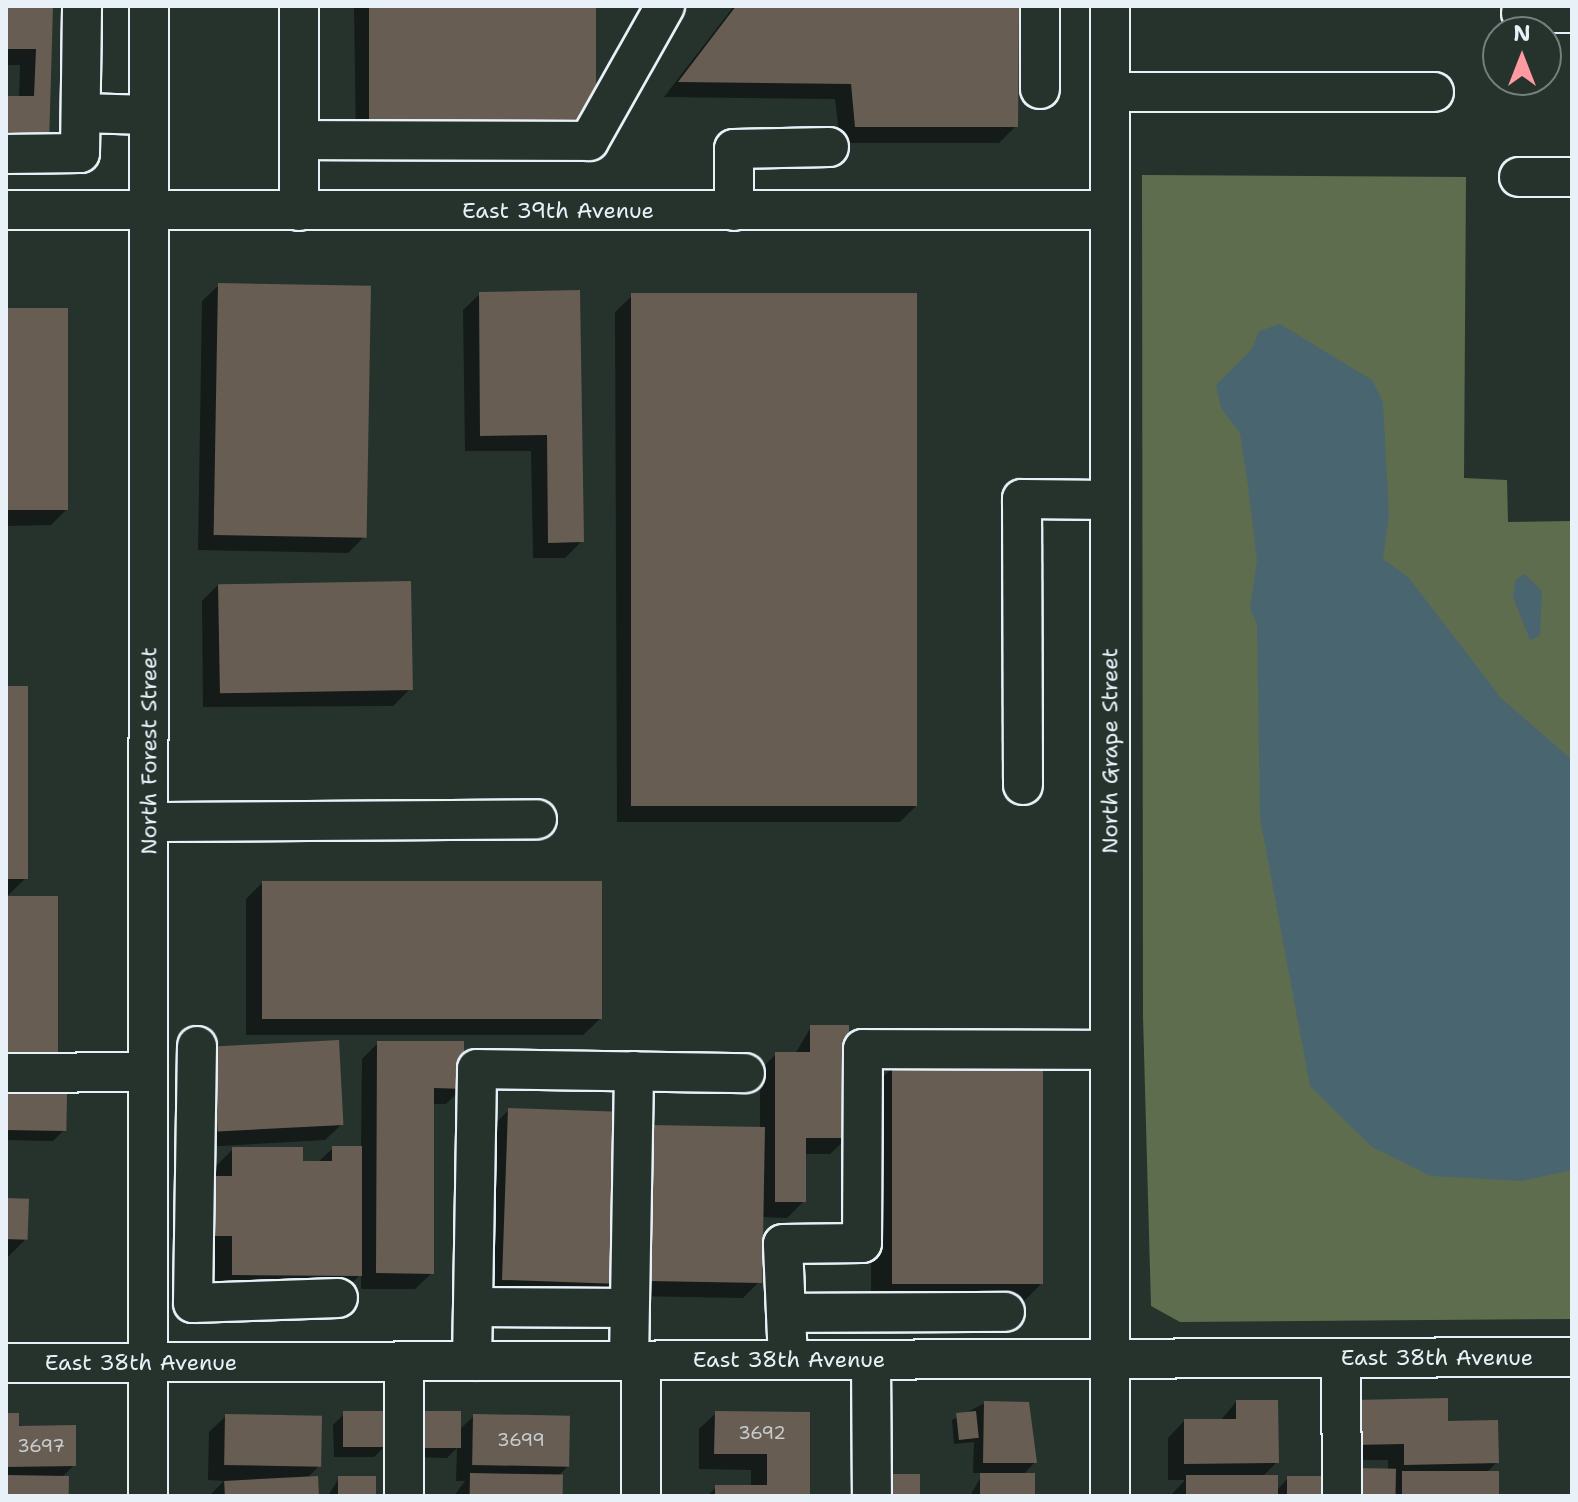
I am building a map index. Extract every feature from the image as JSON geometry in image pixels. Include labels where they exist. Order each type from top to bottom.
[{"type":"street","points":[[6,154],[80,153],[82,6]]},
{"type":"street","name":"North Forest Street","points":[[148,1496],[149,6]]},
{"type":"street","points":[[299,6],[299,211]]},
{"type":"street","points":[[299,140],[589,141],[665,6]]},
{"type":"street","points":[[1040,6],[1040,89]]},
{"type":"street","name":"North Grape Street","points":[[1110,6],[1110,1496]]},
{"type":"street","points":[[1521,13],[1572,13]]},
{"type":"street","points":[[1110,92],[1434,92]]},
{"type":"street","points":[[81,113],[149,115]]},
{"type":"street","points":[[734,211],[734,149],[829,147]]},
{"type":"street","points":[[1519,177],[1572,177]]},
{"type":"street","name":"East 39th Avenue","points":[[6,210],[1110,210]]},
{"type":"street","points":[[1023,785],[1022,499],[1110,500]]},
{"type":"street","points":[[149,822],[537,819]]},
{"type":"street","points":[[197,1046],[191,1195],[193,1303],[338,1298]]},
{"type":"street","points":[[788,1360],[783,1244],[862,1243],[863,1049],[1110,1050]]},
{"type":"street","points":[[472,1361],[477,1069],[745,1073]]},
{"type":"street","points":[[634,1071],[629,1308],[635,1360],[641,1496]]},
{"type":"street","points":[[6,1073],[148,1072]]},
{"type":"street","points":[[148,1195],[191,1195]]},
{"type":"street","points":[[473,1307],[629,1308]]},
{"type":"street","points":[[786,1313],[1005,1312]]},
{"type":"street","name":"East 38th Avenue","points":[[6,1363],[1572,1357]]},
{"type":"street","points":[[1341,1359],[1342,1496]]},
{"type":"street","points":[[871,1360],[872,1496]]},
{"type":"street","points":[[404,1362],[404,1496]]},
{"type":"green space","points":[[1142,175],[1466,177],[1464,478],[1507,480],[1508,522],[1572,521],[1572,1319],[1180,1322],[1151,1306],[1143,1016]]},
{"type":"water","points":[[1280,324],[1372,380],[1383,402],[1389,515],[1383,559],[1409,578],[1501,698],[1572,760],[1572,1170],[1522,1181],[1431,1176],[1372,1147],[1310,1086],[1260,818],[1257,624],[1250,608],[1257,561],[1248,486],[1240,433],[1221,408],[1216,385],[1252,349],[1259,331]]},
{"type":"water","points":[[1525,574],[1542,591],[1540,636],[1530,640],[1513,597],[1516,579]]},
{"type":"building","points":[[6,6],[53,6],[49,145],[6,143],[6,96],[34,96],[36,49],[6,49]]},
{"type":"building","points":[[369,6],[596,6],[596,129],[369,129]]},
{"type":"building","points":[[736,6],[1019,6],[1018,127],[855,127],[851,84],[678,82]]},
{"type":"building","points":[[218,283],[371,286],[367,538],[214,535]]},
{"type":"building","points":[[580,290],[584,542],[548,543],[547,435],[480,436],[479,292]]},
{"type":"building","points":[[631,293],[917,293],[917,806],[631,806]]},
{"type":"building","points":[[6,308],[68,308],[68,510],[6,510]]},
{"type":"building","points":[[411,581],[413,690],[220,693],[218,584]]},
{"type":"building","points":[[6,686],[28,686],[28,879],[6,879]]},
{"type":"building","points":[[262,881],[602,881],[602,1019],[262,1019]]},
{"type":"building","points":[[6,896],[58,896],[58,1070],[6,1070]]},
{"type":"building","points":[[810,1025],[849,1025],[849,1138],[806,1138],[806,1202],[775,1202],[775,1052],[810,1052]]},
{"type":"building","points":[[339,1040],[343,1125],[218,1131],[213,1047]]},
{"type":"building","points":[[377,1041],[464,1041],[464,1089],[434,1088],[434,1274],[376,1273]]},
{"type":"building","points":[[892,1065],[1043,1065],[1043,1284],[892,1284]]},
{"type":"building","points":[[6,1093],[67,1094],[66,1131],[6,1130]]},
{"type":"building","points":[[508,1108],[619,1112],[613,1284],[502,1280]]},
{"type":"building","points":[[649,1125],[765,1127],[762,1283],[646,1281]]},
{"type":"building","points":[[332,1146],[362,1146],[362,1276],[232,1275],[232,1236],[214,1236],[214,1176],[232,1176],[232,1147],[303,1147],[303,1161],[332,1161]]},
{"type":"building","points":[[6,1198],[29,1199],[28,1240],[6,1239]]},
{"type":"building","points":[[1448,1398],[1448,1421],[1498,1420],[1499,1463],[1404,1465],[1404,1444],[1354,1445],[1353,1400]]},
{"type":"building","points":[[1236,1400],[1278,1400],[1279,1463],[1184,1464],[1184,1419],[1236,1419]]},
{"type":"building","points":[[984,1401],[1029,1402],[1037,1463],[983,1463]]},
{"type":"building","points":[[343,1411],[387,1411],[387,1447],[343,1447]]},
{"type":"building","points":[[417,1411],[461,1411],[461,1448],[417,1448]]},
{"type":"building","points":[[715,1411],[810,1412],[810,1496],[715,1496],[715,1485],[767,1485],[767,1454],[714,1454]]},
{"type":"building","points":[[976,1411],[979,1438],[959,1440],[956,1413]]},
{"type":"building","points":[[6,1413],[19,1413],[19,1426],[76,1425],[76,1466],[6,1467]]},
{"type":"building","points":[[225,1414],[322,1416],[321,1467],[224,1465]]},
{"type":"building","points":[[473,1414],[570,1416],[569,1467],[472,1465]]},
{"type":"building","points":[[1357,1468],[1396,1469],[1396,1496],[1357,1496]]},
{"type":"building","points":[[1402,1471],[1499,1471],[1499,1496],[1402,1496]]},
{"type":"building","points":[[470,1473],[563,1475],[563,1496],[470,1496]]},
{"type":"building","points":[[980,1473],[1035,1473],[1035,1496],[980,1496]]},
{"type":"building","points":[[892,1474],[920,1474],[920,1496],[892,1496]]},
{"type":"building","points":[[6,1475],[69,1476],[69,1496],[6,1496]]},
{"type":"building","points":[[1186,1475],[1278,1475],[1278,1496],[1186,1496]]},
{"type":"building","points":[[318,1476],[319,1496],[225,1496],[224,1481]]},
{"type":"building","points":[[338,1476],[376,1476],[376,1496],[338,1496]]},
{"type":"building","points":[[1287,1476],[1324,1476],[1324,1496],[1287,1496]]}]
